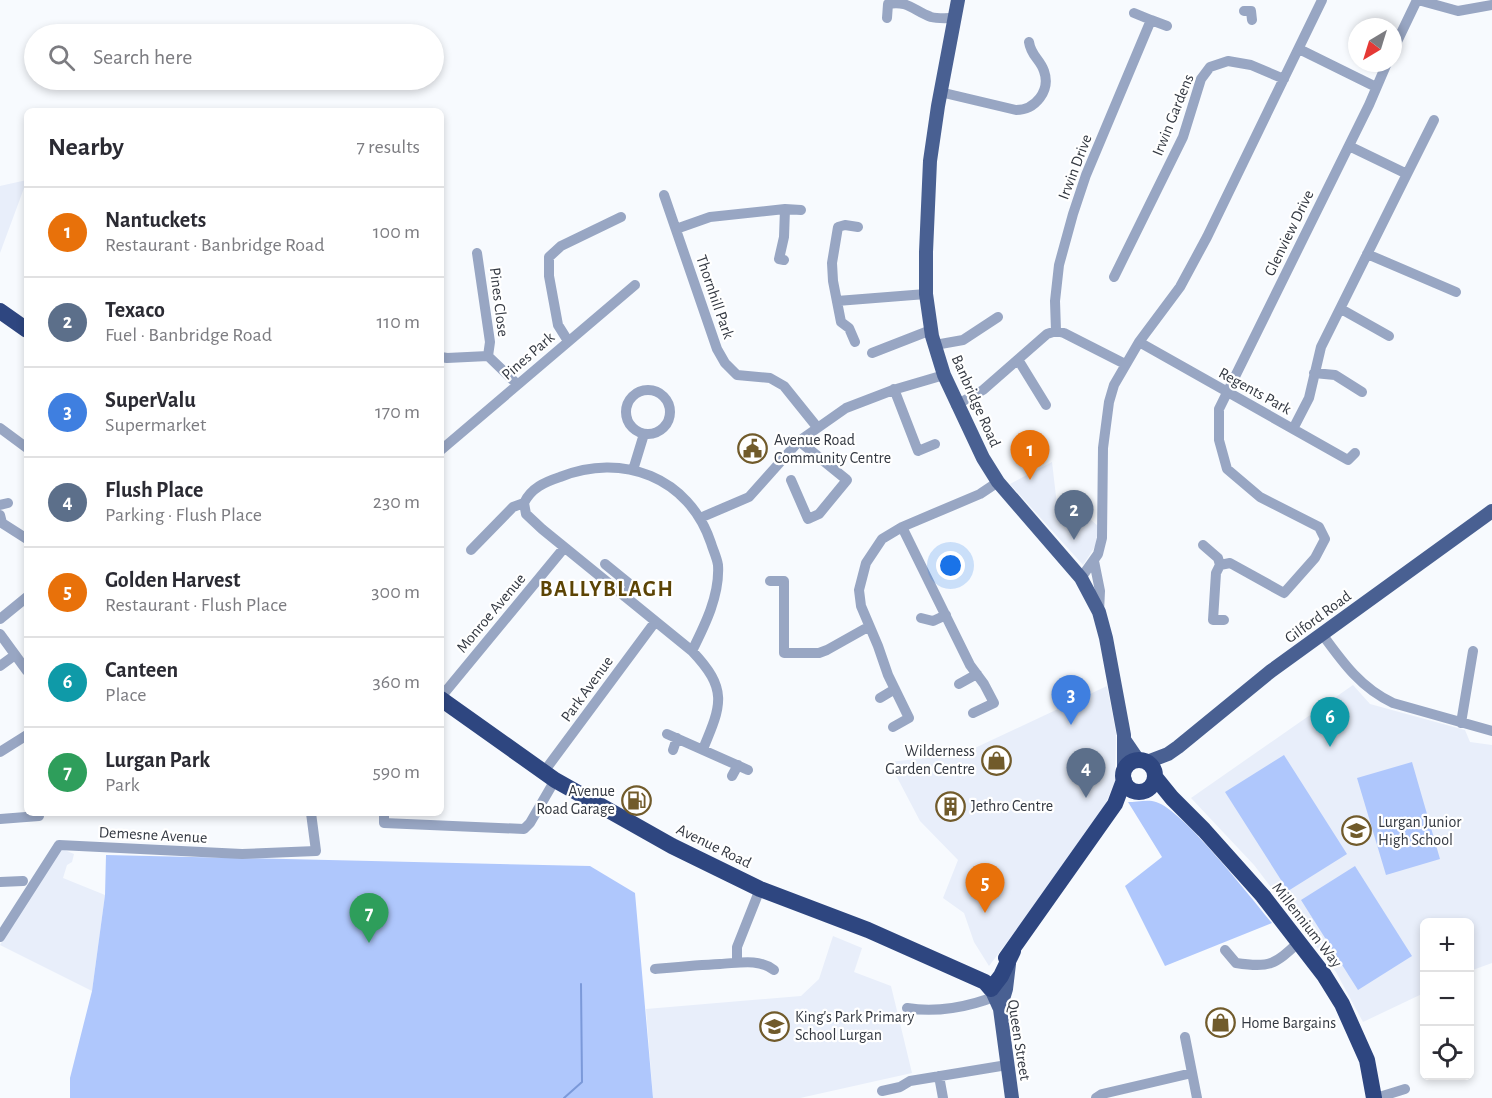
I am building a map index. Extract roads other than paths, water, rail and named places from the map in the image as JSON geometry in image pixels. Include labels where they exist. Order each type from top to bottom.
[{"type":"highway","points":[[0,311],[24,323]]},
{"type":"highway","name":"Avenue Road","points":[[444,700],[549,777],[672,846],[760,889],[867,930],[993,994]]},
{"type":"highway","points":[[993,994],[1011,954],[1115,804],[1141,775]]},
{"type":"highway","name":"Millennium Way","points":[[1141,775],[1172,798],[1231,860],[1324,975],[1356,1031],[1367,1060],[1375,1098]]},
{"type":"main road","name":"Banbridge Road","points":[[958,0],[940,92],[930,161],[926,294],[931,330],[944,375],[978,449],[998,482],[1081,578],[1099,612],[1125,741],[1141,775]]},
{"type":"main road","name":"Gilford Road","points":[[1141,775],[1271,671],[1492,511]]},
{"type":"main road","name":"Queen Street","points":[[1011,954],[1005,989],[993,994],[1012,1098]]},
{"type":"street","points":[[887,18],[888,4],[893,0],[904,0],[932,17],[955,18]]},
{"type":"street","points":[[1249,14],[1256,0]]},
{"type":"street","points":[[1081,578],[1098,554],[1102,538],[1103,448],[1109,402],[1114,386],[1139,342],[1180,287],[1207,237],[1322,0]]},
{"type":"street","points":[[1402,32],[1418,0],[1458,11],[1490,3]]},
{"type":"street","points":[[1134,13],[1167,26]]},
{"type":"street","name":"Irwin Drive","points":[[1056,331],[1055,301],[1059,265],[1073,214],[1086,175],[1151,20]]},
{"type":"street","points":[[940,92],[1016,110],[1026,110],[1038,101],[1044,90],[1046,78],[1044,69],[1030,51],[1029,42]]},
{"type":"street","points":[[1299,49],[1376,87]]},
{"type":"street","name":"Irwin Gardens","points":[[1114,277],[1183,136],[1201,79],[1210,68],[1228,61],[1251,65],[1284,79]]},
{"type":"street","name":"Glenview Drive","points":[[1220,565],[1230,563],[1284,593],[1315,558],[1325,538],[1319,527],[1260,497],[1227,470],[1219,440],[1219,409],[1370,105],[1383,72]]},
{"type":"street","points":[[1293,429],[1309,398],[1321,347],[1407,174],[1434,127]]},
{"type":"street","points":[[1349,146],[1407,174]]},
{"type":"street","name":"Thornhill Park","points":[[664,195],[717,349],[724,363],[737,375],[770,378],[784,386],[817,427]]},
{"type":"street","points":[[676,229],[710,217],[785,209],[801,210]]},
{"type":"street","points":[[777,259],[784,237],[785,209]]},
{"type":"street","points":[[568,340],[558,325],[549,276],[549,257],[561,246],[621,217]]},
{"type":"street","points":[[855,342],[849,328],[841,322],[832,263],[835,232],[838,226],[858,226]]},
{"type":"street","name":"Pines Close","points":[[477,253],[490,342],[488,356]]},
{"type":"street","points":[[1367,254],[1456,292]]},
{"type":"street","name":"Pines Park","points":[[444,447],[635,285]]},
{"type":"street","points":[[837,301],[926,294]]},
{"type":"street","points":[[1341,309],[1389,336]]},
{"type":"street","points":[[935,345],[963,340],[998,317]]},
{"type":"street","points":[[872,353],[931,330]]},
{"type":"street","points":[[956,405],[983,390],[1019,361],[1047,334],[1056,331],[1125,364]]},
{"type":"street","name":"Regents Park","points":[[1139,342],[1348,460],[1355,453]]},
{"type":"street","points":[[444,358],[488,356],[517,384]]},
{"type":"street","points":[[1019,361],[1046,405]]},
{"type":"street","points":[[1314,373],[1335,375],[1362,392]]},
{"type":"street","points":[[700,518],[748,497],[799,441],[846,408],[894,389],[944,375]]},
{"type":"street","points":[[894,389],[918,451],[935,444]]},
{"type":"street","points":[[651,390],[664,396],[671,409],[671,416],[658,433],[644,434],[631,427],[627,420],[627,405],[636,393],[651,390]]},
{"type":"street","points":[[0,428],[24,446]]},
{"type":"street","points":[[633,470],[644,434]]},
{"type":"street","points":[[791,480],[808,519],[819,514],[847,480],[799,441]]},
{"type":"street","points":[[692,651],[707,622],[715,593],[718,564],[700,518],[677,491],[651,475],[605,466],[584,469],[545,482],[528,494],[524,503],[526,514],[564,548],[692,651],[706,666],[714,679],[718,693],[718,708],[703,749]]},
{"type":"street","points":[[893,727],[909,718],[888,675],[861,606],[859,590],[866,563],[882,539],[902,527],[980,494],[998,482]]},
{"type":"street","points":[[471,550],[513,507],[524,503]]},
{"type":"street","points":[[0,515],[2,523],[24,537]]},
{"type":"street","points":[[902,527],[970,665],[994,703],[973,713]]},
{"type":"street","points":[[1203,545],[1218,558],[1220,565],[1216,573],[1213,620],[1224,620]]},
{"type":"street","name":"Monroe Avenue","points":[[444,694],[564,548]]},
{"type":"street","points":[[1094,561],[1100,591],[1099,612]]},
{"type":"street","points":[[603,580],[608,567],[632,586],[624,596]]},
{"type":"street","points":[[770,581],[784,582],[784,653],[827,650],[868,627]]},
{"type":"street","points":[[0,619],[24,599]]},
{"type":"street","points":[[921,618],[933,621],[946,615]]},
{"type":"street","name":"Park Avenue","points":[[549,777],[655,622]]},
{"type":"street","points":[[0,634],[24,667]]},
{"type":"street","points":[[1322,634],[1345,666],[1362,684],[1378,696],[1393,703],[1492,731]]},
{"type":"street","points":[[1461,723],[1473,651]]},
{"type":"street","points":[[0,666],[15,655]]},
{"type":"street","points":[[960,684],[977,674]]},
{"type":"street","points":[[880,698],[895,689]]},
{"type":"street","points":[[673,750],[672,736],[748,770]]},
{"type":"street","points":[[0,752],[24,737]]},
{"type":"street","points":[[732,776],[738,765]]},
{"type":"street","points":[[384,816],[384,824],[524,829],[530,823],[549,777]]},
{"type":"street","points":[[0,819],[26,816]]},
{"type":"street","name":"Demesne Avenue","points":[[0,937],[59,845],[242,854],[316,851],[311,816]]},
{"type":"street","points":[[0,882],[18,885]]},
{"type":"street","points":[[737,961],[737,947],[760,889]]},
{"type":"street","points":[[1225,950],[1236,963],[1265,965],[1273,963],[1299,942]]},
{"type":"street","points":[[655,969],[737,961],[766,964],[774,970]]},
{"type":"street","points":[[907,1008],[921,1010],[955,1007],[993,994]]},
{"type":"street","points":[[1185,1037],[1197,1098]]},
{"type":"street","points":[[882,1091],[900,1087],[910,1081],[1007,1065]]},
{"type":"street","points":[[1096,1098],[1102,1094],[1192,1073]]},
{"type":"street","points":[[939,1076],[943,1098]]},
{"type":"street","points":[[1375,1098],[1405,1089]]},
{"type":"waterway","points":[[564,1098],[582,1082],[581,984]]},
{"type":"place","name":"Avenue Road Community Centre","points":[[753,449]]},
{"type":"place","name":"Nantuckets","points":[[1030,480]]},
{"type":"place","name":"Texaco","points":[[1074,540]]},
{"type":"place","name":"SuperValu","points":[[1071,725]]},
{"type":"place","name":"Canteen","points":[[1330,747]]},
{"type":"place","name":"Wilderness Garden Centre","points":[[996,760]]},
{"type":"place","name":"Flush Place","points":[[1086,798]]},
{"type":"place","name":"Avenue Road Garage","points":[[636,800]]},
{"type":"place","name":"Jethro Centre","points":[[950,806]]},
{"type":"place","name":"Lurgan Junior High School","points":[[1357,831]]},
{"type":"place","name":"Golden Harvest","points":[[985,913]]},
{"type":"place","name":"Lurgan Park","points":[[369,943]]},
{"type":"place","name":"Home Bargains","points":[[1220,1023]]},
{"type":"place","name":"King's Park Primary School Lurgan","points":[[774,1026]]},
{"type":"district","name":"BALLYBLAGH","points":[[607,589]]}]
